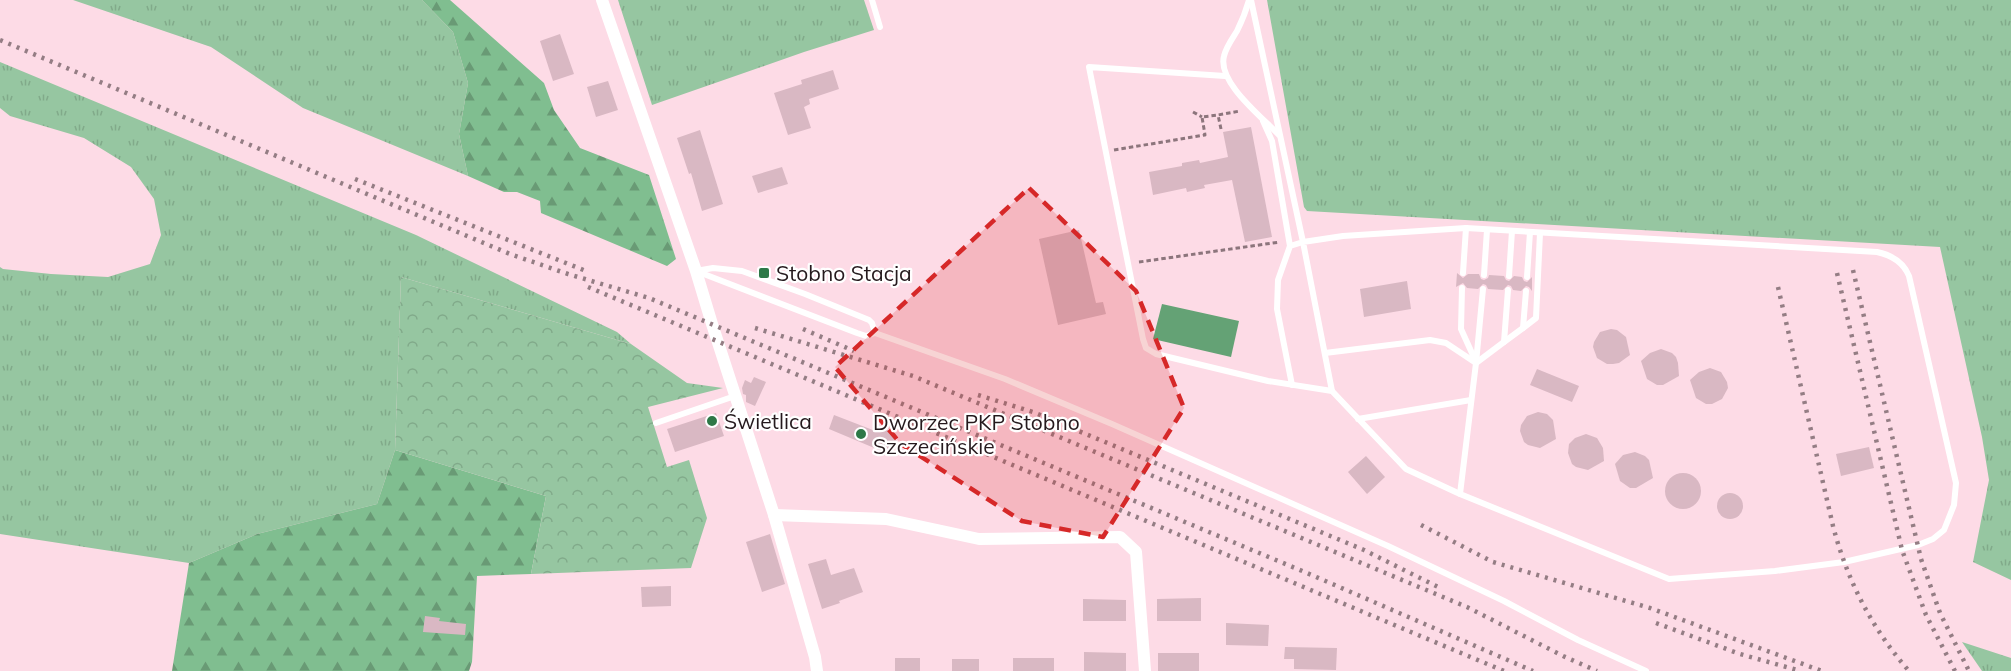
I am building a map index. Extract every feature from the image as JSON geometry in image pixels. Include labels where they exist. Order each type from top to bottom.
[{"type":"street","points":[[602,0],[696,271],[774,514],[817,671]]},
{"type":"street","points":[[774,514],[886,519],[979,539],[1120,537],[1136,552],[1145,671]]},
{"type":"lane","points":[[872,0],[880,27]]},
{"type":"lane","points":[[1250,0],[1224,55],[1225,76],[1235,90],[1281,136]]},
{"type":"lane","points":[[1250,0],[1281,136],[1303,242],[1332,391],[1406,469],[1460,494],[1669,579],[1844,562],[1902,550],[1928,541],[1940,534],[1947,524],[1954,505],[1956,483],[1951,459],[1909,276],[1899,261],[1887,254],[1466,228],[1343,236],[1303,242],[1290,246]]},
{"type":"lane","points":[[1225,76],[1166,74],[1089,67],[1146,348],[1156,354],[1292,385],[1332,391]]},
{"type":"lane","points":[[1256,111],[1272,141],[1290,246],[1278,280],[1277,309],[1292,385]]},
{"type":"lane","points":[[1463,273],[1466,228]]},
{"type":"lane","points":[[1484,274],[1487,230]]},
{"type":"lane","points":[[1509,276],[1512,231]]},
{"type":"lane","points":[[1527,277],[1530,232]]},
{"type":"lane","points":[[1476,363],[1536,318],[1540,233]]},
{"type":"lane","points":[[696,271],[724,268],[742,271],[869,320],[875,333]]},
{"type":"lane","points":[[696,271],[856,333],[866,336],[875,333],[1005,379],[1388,546],[1646,671]]},
{"type":"lane","points":[[1462,288],[1461,329],[1476,363]]},
{"type":"lane","points":[[1460,494],[1483,289]]},
{"type":"lane","points":[[1504,342],[1508,290]]},
{"type":"lane","points":[[1523,328],[1526,291]]},
{"type":"lane","points":[[1325,353],[1430,340],[1446,344],[1476,363]]},
{"type":"lane","points":[[656,423],[735,396]]},
{"type":"lane","points":[[1359,419],[1471,400]]},
{"type":"path","points":[[1193,112],[1202,117],[1241,111],[1247,117]]},
{"type":"path","points":[[1218,115],[1221,129]]},
{"type":"path","points":[[1106,152],[1205,135],[1202,117]]},
{"type":"path","points":[[1278,242],[1279,233]]},
{"type":"path","points":[[1128,264],[1278,242],[1290,246]]},
{"type":"highlighted area","points":[[1029,188],[1136,291],[1184,408],[1103,537],[1022,521],[901,444],[835,367]]},
{"type":"green space","points":[[73,0],[422,0],[453,32],[468,83],[459,134],[468,176],[303,108],[211,47]]},
{"type":"green space","points":[[422,0],[450,0],[544,83],[554,110],[580,148],[649,175],[676,259],[667,266],[541,213],[540,201],[517,192],[504,192],[468,176],[459,134],[468,83],[453,32]]},
{"type":"green space","points":[[618,0],[864,0],[874,30],[652,105]]},
{"type":"green space","points":[[1267,0],[2011,0],[2011,580],[1973,562],[1989,480],[1982,437],[1940,247],[1307,211],[1304,207]]},
{"type":"green space","points":[[0,62],[416,235],[617,332],[631,344],[401,277],[395,450],[377,504],[257,534],[189,563],[0,534],[0,267],[51,274],[108,277],[150,264],[161,235],[154,199],[131,167],[84,138],[10,116],[0,108]]},
{"type":"green space","points":[[401,277],[631,344],[687,383],[723,388],[648,407],[667,467],[689,460],[707,518],[691,568],[531,574],[546,496],[395,450]]},
{"type":"green space","points":[[395,450],[546,496],[531,574],[477,576],[472,662],[469,671],[172,671],[189,563],[257,534],[377,504]]},
{"type":"green space","points":[[1962,642],[2011,658],[2011,671],[1982,671]]},
{"type":"shaded area","points":[[1162,304],[1239,321],[1231,357],[1153,339]]},
{"type":"building","points":[[560,34],[574,74],[553,81],[540,41]]},
{"type":"building","points":[[833,70],[839,89],[809,99],[810,104],[804,107],[811,128],[788,135],[774,93],[802,84],[801,80]]},
{"type":"building","points":[[608,81],[618,110],[596,117],[587,87]]},
{"type":"building","points":[[1251,127],[1272,237],[1245,242],[1232,180],[1204,185],[1205,188],[1187,192],[1186,188],[1153,195],[1149,172],[1182,166],[1182,163],[1199,160],[1200,163],[1228,157],[1223,132]]},
{"type":"building","points":[[700,130],[723,204],[702,211],[691,173],[689,174],[677,138]]},
{"type":"building","points":[[782,167],[788,184],[758,193],[752,176]]},
{"type":"building","points":[[1079,230],[1096,303],[1103,302],[1106,314],[1058,325],[1039,239]]},
{"type":"building","points":[[1457,273],[1463,278],[1468,274],[1479,274],[1484,280],[1489,275],[1504,276],[1509,281],[1514,276],[1522,277],[1527,282],[1532,277],[1532,291],[1526,286],[1521,291],[1513,290],[1508,285],[1503,290],[1488,289],[1483,284],[1478,289],[1467,288],[1463,283],[1456,287]]},
{"type":"building","points":[[1407,281],[1411,309],[1364,317],[1360,289]]},
{"type":"building","points":[[1617,330],[1626,337],[1630,355],[1619,363],[1607,364],[1597,358],[1593,347],[1600,332]]},
{"type":"building","points":[[1661,349],[1676,357],[1679,376],[1663,385],[1657,385],[1647,379],[1641,361],[1650,353]]},
{"type":"building","points":[[1710,368],[1721,372],[1728,388],[1722,399],[1706,404],[1696,398],[1690,380],[1699,372]]},
{"type":"building","points":[[1537,369],[1579,386],[1572,402],[1530,385]]},
{"type":"building","points":[[754,377],[766,382],[755,406],[746,402],[746,395],[743,394],[742,388],[745,380],[751,383]]},
{"type":"building","points":[[1538,412],[1547,414],[1553,420],[1556,439],[1540,448],[1524,442],[1520,431],[1527,416]]},
{"type":"building","points":[[716,413],[724,436],[675,452],[667,429]]},
{"type":"building","name":"Dworzec PKP Stobno Szczecińskie","points":[[834,415],[878,432],[880,426],[896,434],[894,439],[897,441],[891,455],[829,429]]},
{"type":"building","points":[[1586,434],[1597,438],[1603,448],[1604,461],[1588,470],[1572,464],[1568,453],[1569,444],[1575,438]]},
{"type":"building","points":[[1869,447],[1874,468],[1841,476],[1836,454]]},
{"type":"building","points":[[1635,452],[1649,460],[1653,478],[1636,488],[1630,488],[1620,481],[1615,464],[1623,455]]},
{"type":"building","points":[[1366,456],[1385,477],[1367,494],[1348,472]]},
{"type":"building","points":[[1683,473],[1696,478],[1701,491],[1696,504],[1683,509],[1670,504],[1665,491],[1670,478]]},
{"type":"building","points":[[1730,493],[1739,497],[1743,506],[1739,515],[1730,519],[1721,515],[1717,506],[1721,497]]},
{"type":"building","points":[[770,534],[785,584],[762,592],[746,542]]},
{"type":"building","points":[[826,559],[831,575],[854,568],[863,592],[822,609],[808,564]]},
{"type":"building","points":[[671,586],[671,606],[642,607],[641,587]]},
{"type":"building","points":[[1201,598],[1201,621],[1157,621],[1157,599]]},
{"type":"building","points":[[1083,599],[1126,600],[1126,621],[1083,621]]},
{"type":"building","points":[[425,616],[440,618],[439,621],[466,624],[465,635],[423,632]]},
{"type":"building","points":[[1226,623],[1269,625],[1268,646],[1226,645]]},
{"type":"building","points":[[1285,647],[1337,648],[1336,670],[1294,669],[1294,659],[1284,659]]},
{"type":"building","points":[[1084,652],[1126,653],[1126,671],[1084,671]]},
{"type":"building","points":[[1158,653],[1199,653],[1199,671],[1158,671]]},
{"type":"building","points":[[895,658],[920,658],[920,671],[895,671]]},
{"type":"building","points":[[1013,658],[1054,658],[1054,671],[1013,671]]},
{"type":"building","points":[[952,659],[979,659],[979,671],[952,671]]},
{"type":"railway","points":[[0,40],[510,254],[649,298],[1307,573],[1533,671]]},
{"type":"railway","points":[[355,179],[586,271]]},
{"type":"railway","points":[[1853,270],[1921,559],[1940,613],[1969,671]]},
{"type":"railway","points":[[1837,273],[1902,550],[1926,615],[1955,671]]},
{"type":"railway","points":[[588,287],[1504,671]]},
{"type":"railway","points":[[1778,287],[1839,546],[1853,585],[1872,621],[1909,671]]},
{"type":"railway","points":[[755,328],[913,376],[1467,607],[1597,671]]},
{"type":"railway","points":[[803,329],[854,351]]},
{"type":"railway","points":[[978,395],[1033,412],[1364,550],[1440,588]]},
{"type":"railway","points":[[1421,525],[1493,562],[1650,608],[1822,671]]},
{"type":"railway","points":[[1656,623],[1740,654],[1797,670]]},
{"type":"place","name":"Stobno Stacja","points":[[764,273]]},
{"type":"place","name":"Świetlica","points":[[712,421]]},
{"type":"place","name":"Dworzec PKP Stobno Szczecińskie","points":[[861,434]]}]
